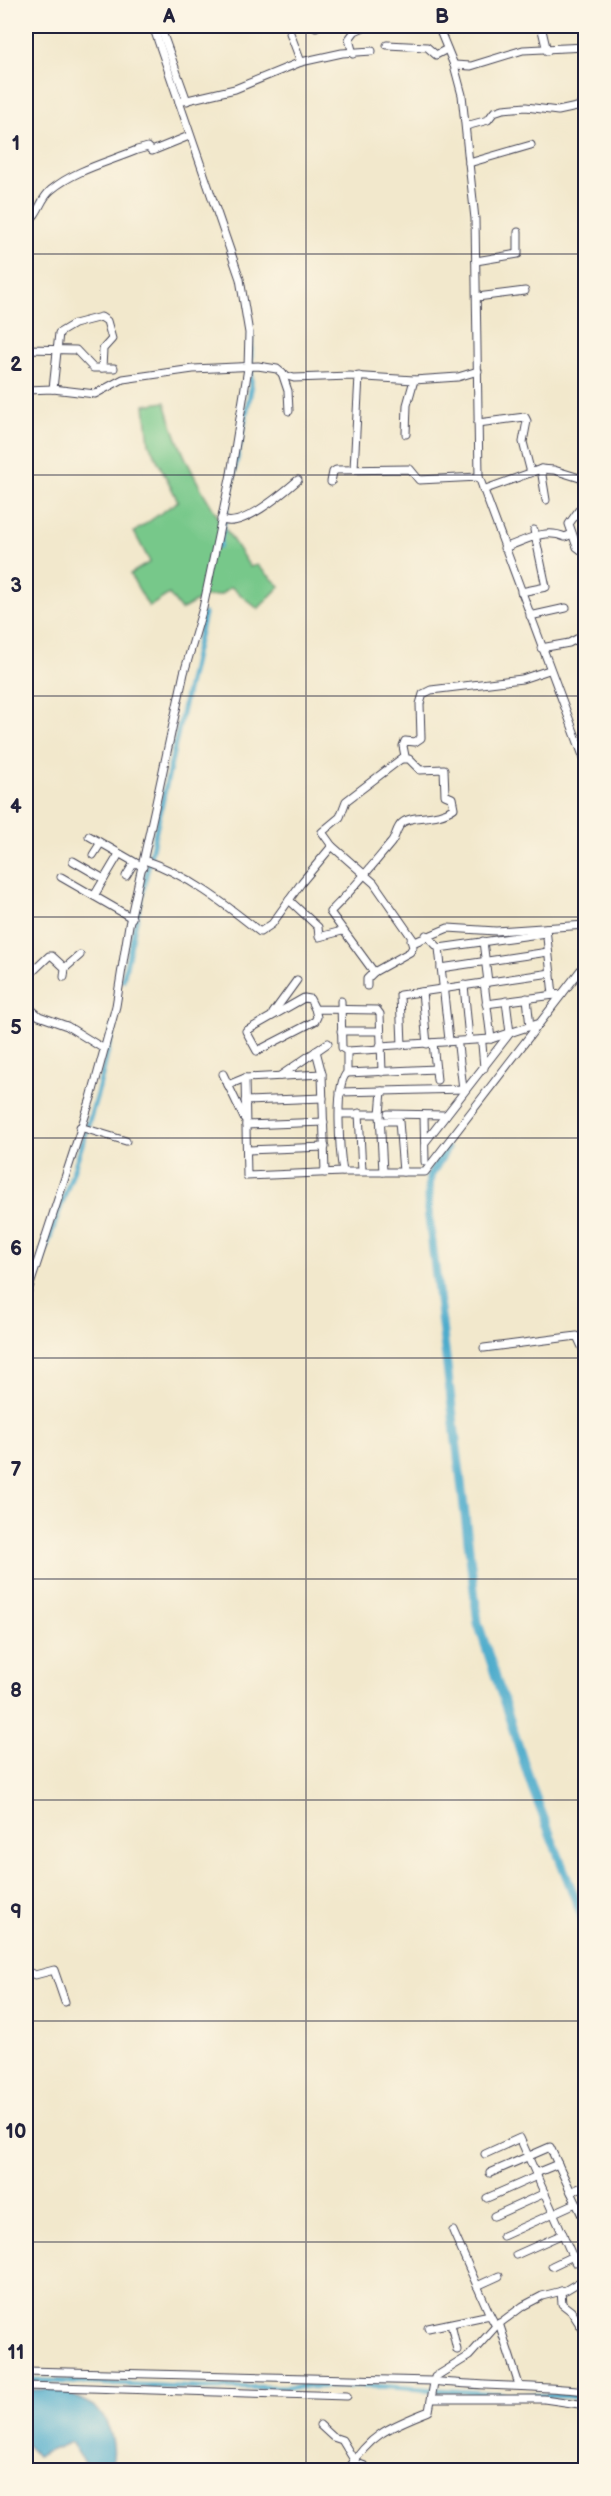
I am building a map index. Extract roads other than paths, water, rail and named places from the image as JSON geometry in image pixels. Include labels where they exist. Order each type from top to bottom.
[{"type":"street","points":[[153,26],[183,101]]},
{"type":"street","points":[[26,1297],[83,1127],[116,1005],[132,918],[148,863],[184,674],[224,520],[253,367],[240,279],[189,136],[183,101],[160,26]]},
{"type":"street","points":[[353,54],[349,39],[355,31],[366,26]]},
{"type":"street","points":[[438,26],[454,65],[466,126],[476,261],[480,477],[504,548],[585,764]]},
{"type":"street","points":[[541,26],[548,51]]},
{"type":"street","points":[[290,33],[301,63]]},
{"type":"street","points":[[387,45],[427,47],[436,55],[447,49]]},
{"type":"street","points":[[454,65],[471,66],[523,50],[548,51],[585,47]]},
{"type":"street","points":[[183,101],[246,86],[301,63],[342,53],[372,51]]},
{"type":"street","points":[[466,126],[488,120],[493,113],[503,109],[526,107],[558,111],[585,105]]},
{"type":"street","points":[[26,222],[35,216],[48,192],[70,177],[137,150],[148,147],[152,151],[189,136]]},
{"type":"street","points":[[469,163],[531,144]]},
{"type":"street","points":[[476,261],[518,254],[518,232]]},
{"type":"street","points":[[477,297],[525,291]]},
{"type":"street","points":[[53,389],[61,332],[74,324],[104,317],[112,339],[103,349],[102,368]]},
{"type":"street","points":[[26,349],[76,350],[93,368],[114,368]]},
{"type":"street","points":[[26,390],[53,389],[95,394],[132,377],[193,369],[253,367],[277,369],[282,374],[288,391],[289,411]]},
{"type":"street","points":[[282,374],[294,378],[359,376],[414,380],[458,377],[478,371]]},
{"type":"street","points":[[354,469],[359,376]]},
{"type":"street","points":[[406,434],[407,405],[414,380]]},
{"type":"street","points":[[478,423],[507,417],[525,417],[527,422],[524,442],[531,473]]},
{"type":"street","points":[[332,482],[335,471],[354,469],[408,468],[419,480],[480,477]]},
{"type":"street","points":[[541,469],[546,500]]},
{"type":"street","points":[[483,490],[541,469],[554,470],[585,480]]},
{"type":"street","points":[[224,520],[244,520],[298,480]]},
{"type":"street","points":[[585,492],[581,507],[569,523],[578,550],[585,554]]},
{"type":"street","points":[[504,548],[534,533],[559,533],[565,537],[572,534]]},
{"type":"street","points":[[521,592],[546,588],[534,533]]},
{"type":"street","points":[[530,616],[566,608]]},
{"type":"street","points":[[541,648],[569,643],[584,635],[585,630]]},
{"type":"street","points":[[367,986],[368,979],[374,972],[410,952],[413,947],[411,940],[374,883],[332,846],[322,832],[340,817],[346,801],[402,759],[406,754],[403,744],[415,742],[421,738],[420,701],[427,691],[522,679],[549,670]]},
{"type":"street","points":[[374,972],[329,913],[366,875],[393,841],[401,824],[407,820],[433,818],[454,808],[452,798],[445,795],[444,769],[420,770],[409,759],[402,759]]},
{"type":"street","points":[[89,836],[134,862],[162,865],[260,932],[272,924],[332,846]]},
{"type":"street","points":[[93,855],[100,843]]},
{"type":"street","points":[[94,896],[119,854]]},
{"type":"street","points":[[73,861],[104,879]]},
{"type":"street","points":[[126,876],[134,862]]},
{"type":"street","points":[[62,877],[132,918]]},
{"type":"street","points":[[289,900],[318,927],[319,937],[342,931]]},
{"type":"street","points":[[411,940],[419,941],[426,935],[448,928],[546,929],[585,925]]},
{"type":"street","points":[[439,948],[546,929]]},
{"type":"street","points":[[546,929],[553,995]]},
{"type":"street","points":[[426,935],[439,948],[449,1040]]},
{"type":"street","points":[[483,941],[490,1039]]},
{"type":"street","points":[[441,968],[548,952]]},
{"type":"street","points":[[64,977],[65,968],[80,954]]},
{"type":"street","points":[[26,978],[49,956],[65,968]]},
{"type":"street","points":[[245,1078],[248,1176],[429,1170],[585,963]]},
{"type":"street","points":[[402,1045],[400,995],[551,973]]},
{"type":"street","points":[[272,1015],[297,980]]},
{"type":"street","points":[[464,985],[469,1039]]},
{"type":"street","points":[[422,992],[436,1080]]},
{"type":"street","points":[[486,1004],[561,994]]},
{"type":"street","points":[[304,998],[310,999],[315,1009],[317,1017],[315,1021],[257,1051],[246,1031],[304,998]]},
{"type":"street","points":[[527,999],[530,1027]]},
{"type":"street","points":[[341,1001],[342,1048],[347,1051],[449,1040],[490,1039],[539,1023]]},
{"type":"street","points":[[426,1141],[464,1089],[484,1068],[510,1033],[506,1001]]},
{"type":"street","points":[[26,1005],[39,1016],[67,1026],[104,1049]]},
{"type":"street","points":[[315,1009],[377,1010],[382,1072]]},
{"type":"street","points":[[341,1031],[380,1030]]},
{"type":"street","points":[[280,1076],[328,1043]]},
{"type":"street","points":[[482,1044],[484,1068]]},
{"type":"street","points":[[458,1046],[464,1089]]},
{"type":"street","points":[[316,1051],[322,1074],[326,1173]]},
{"type":"street","points":[[343,1172],[340,1092],[347,1073],[347,1051]]},
{"type":"street","points":[[347,1073],[436,1069]]},
{"type":"street","points":[[224,1074],[246,1124]]},
{"type":"street","points":[[228,1085],[245,1078],[322,1074]]},
{"type":"street","points":[[340,1092],[464,1089]]},
{"type":"street","points":[[382,1091],[383,1172]]},
{"type":"street","points":[[245,1101],[323,1098]]},
{"type":"street","points":[[340,1114],[359,1113],[399,1120],[403,1172]]},
{"type":"street","points":[[359,1113],[362,1171]]},
{"type":"street","points":[[424,1115],[425,1162]]},
{"type":"street","points":[[383,1116],[446,1115]]},
{"type":"street","points":[[246,1124],[324,1122]]},
{"type":"street","points":[[83,1127],[126,1141]]},
{"type":"street","points":[[247,1150],[325,1147]]},
{"type":"street","points":[[484,1348],[577,1336],[585,1356]]},
{"type":"street","points":[[585,1860],[585,1866]]},
{"type":"street","points":[[26,1970],[36,1975],[54,1970],[65,2002]]},
{"type":"street","points":[[485,2154],[520,2138],[574,2259],[552,2266]]},
{"type":"street","points":[[490,2173],[550,2147],[585,2224]]},
{"type":"street","points":[[487,2198],[558,2164]]},
{"type":"street","points":[[571,2192],[585,2186]]},
{"type":"street","points":[[494,2216],[545,2193]]},
{"type":"street","points":[[503,2236],[576,2203]]},
{"type":"street","points":[[453,2231],[490,2315],[498,2325],[519,2385]]},
{"type":"street","points":[[516,2255],[563,2234]]},
{"type":"street","points":[[477,2286],[499,2276]]},
{"type":"street","points":[[348,2470],[373,2440],[395,2424],[429,2411],[433,2397],[433,2383],[438,2374],[469,2356],[498,2325],[530,2302],[561,2291],[585,2278]]},
{"type":"street","points":[[561,2291],[562,2304],[570,2309],[585,2334]]},
{"type":"street","points":[[428,2328],[490,2315]]},
{"type":"street","points":[[451,2324],[457,2350]]},
{"type":"street","points":[[26,2371],[433,2383],[483,2387],[519,2385],[581,2391],[581,2404],[544,2399],[433,2397]]},
{"type":"street","points":[[26,2386],[347,2396]]},
{"type":"street","points":[[320,2425],[333,2437],[342,2440],[354,2461],[368,2470]]},
{"type":"water","points":[[55,2389],[89,2404],[102,2415],[112,2438],[113,2447],[112,2463],[108,2470],[94,2469],[85,2463],[71,2442],[37,2456],[26,2444],[26,2390]]},
{"type":"waterway","points":[[219,547],[251,390],[251,337]]},
{"type":"waterway","points":[[123,980],[204,614]]},
{"type":"waterway","points":[[34,1282],[68,1187],[98,1092],[113,1027]]},
{"type":"waterway","points":[[446,1149],[430,1176],[428,1209],[478,1623],[533,1790],[586,1927]]},
{"type":"waterway","points":[[26,1309],[31,1294]]},
{"type":"waterway","points":[[26,2380],[200,2388],[377,2386],[515,2395],[570,2396],[586,2400]]}]
